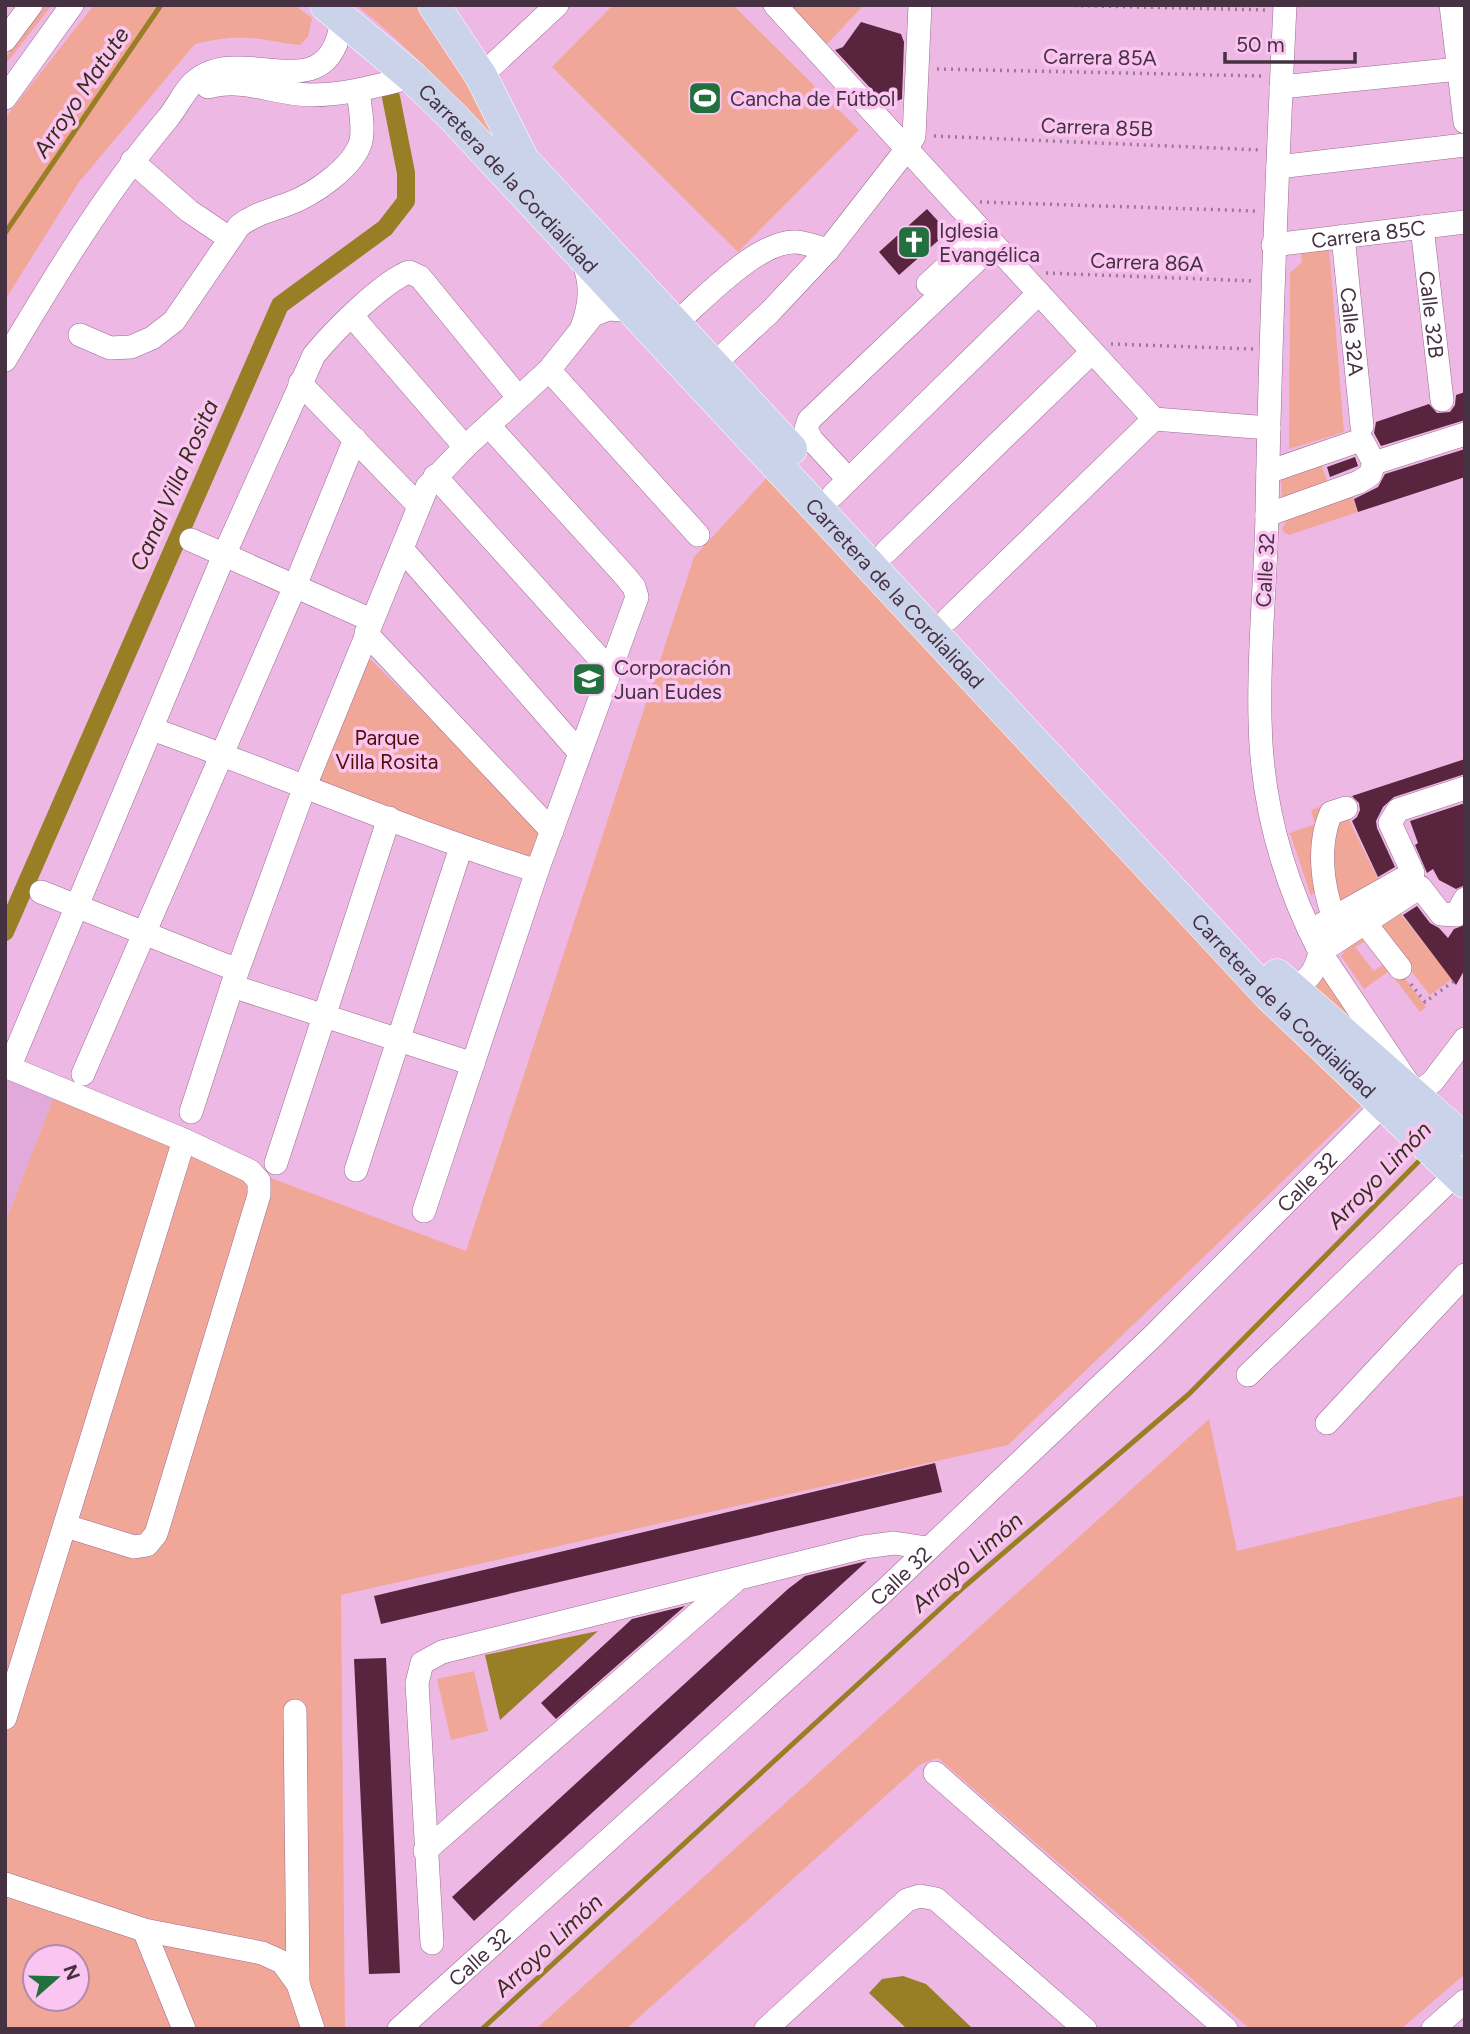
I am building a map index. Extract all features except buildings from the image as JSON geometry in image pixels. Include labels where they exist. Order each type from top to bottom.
[{"type":"highway","name":"Carretera de la Cordialidad","points":[[434,5],[481,76],[523,160],[713,365],[841,487],[886,552],[1283,981],[1419,1111],[1465,1140]]},
{"type":"highway","name":"Carretera de la Cordialidad","points":[[333,9],[412,77],[454,118],[1270,996],[1383,1105],[1419,1111],[1460,1178]]},
{"type":"street","points":[[5,40],[32,5]]},
{"type":"street","points":[[5,75],[57,16],[74,5]]},
{"type":"street","points":[[481,76],[557,5]]},
{"type":"street","points":[[775,5],[910,143],[988,239],[1154,419],[1269,428]]},
{"type":"street","points":[[713,365],[779,303],[828,250],[910,143],[920,5]]},
{"type":"street","points":[[1451,5],[1465,122]]},
{"type":"street","name":"Calle 32","points":[[1285,8],[1273,245],[1268,515],[1259,720],[1262,757],[1274,834],[1310,931],[1320,952],[1419,1111]]},
{"type":"street","points":[[5,360],[71,250],[132,161],[174,111],[193,83],[210,72],[226,67],[282,72],[304,71],[318,65],[335,48],[340,34],[333,9]]},
{"type":"street","points":[[5,98],[57,16]]},
{"type":"street","points":[[1281,82],[1459,69]]},
{"type":"street","points":[[174,111],[193,95],[219,83],[309,95],[358,92],[412,77]]},
{"type":"street","points":[[80,335],[110,348],[131,347],[152,338],[174,321],[239,226],[250,217],[289,204],[324,184],[353,157],[361,134],[358,92]]},
{"type":"street","points":[[1278,159],[1465,145]]},
{"type":"street","points":[[132,161],[189,211],[229,237]]},
{"type":"street","name":"Carrera 85C","points":[[1273,245],[1465,222]]},
{"type":"street","name":"Calle 32B","points":[[1422,227],[1441,400]]},
{"type":"street","name":"Calle 32A","points":[[1343,236],[1362,426]]},
{"type":"street","points":[[928,284],[988,239]]},
{"type":"street","points":[[988,239],[810,420],[806,429],[841,487],[1039,293]]},
{"type":"street","points":[[675,324],[753,256],[774,245],[796,242],[828,250]]},
{"type":"street","points":[[581,257],[589,277],[590,299],[582,327]]},
{"type":"street","points":[[66,1526],[134,1547],[147,1545],[156,1534],[259,1195],[259,1181],[250,1171],[184,1140],[10,1073],[76,906],[224,555],[300,383],[314,355],[328,338],[398,276],[409,272],[420,277],[518,397]]},
{"type":"street","points":[[191,1112],[234,978],[305,786],[418,505],[435,476],[549,370],[593,315],[608,309],[624,310],[638,316]]},
{"type":"street","points":[[352,316],[465,447]]},
{"type":"street","points":[[886,552],[1088,348]]},
{"type":"street","points":[[549,370],[698,535]]},
{"type":"street","points":[[300,383],[418,505]]},
{"type":"street","points":[[948,619],[1154,419]]},
{"type":"street","points":[[424,1212],[537,871],[637,597],[634,587],[489,426]]},
{"type":"street","points":[[1374,463],[1465,434]]},
{"type":"street","points":[[83,1074],[295,586],[355,439]]},
{"type":"street","points":[[1268,472],[1355,442],[1363,442],[1367,446],[1374,463],[1370,475],[1359,482],[1268,515]]},
{"type":"street","points":[[435,476],[610,670]]},
{"type":"street","points":[[191,540],[295,586],[368,627],[552,831]]},
{"type":"street","points":[[402,549],[579,752]]},
{"type":"street","points":[[152,729],[461,847],[537,871]]},
{"type":"street","points":[[1310,931],[1413,873],[1390,823],[1398,810],[1465,788]]},
{"type":"street","points":[[1334,918],[1325,895],[1322,860],[1331,813],[1346,808]]},
{"type":"street","points":[[276,1163],[389,818]]},
{"type":"street","points":[[356,1170],[461,847]]},
{"type":"street","points":[[1283,981],[1296,984],[1309,978],[1317,967],[1320,952],[1420,887],[1441,914],[1456,915],[1465,899]]},
{"type":"street","points":[[41,892],[143,932],[234,978],[325,1016],[473,1064]]},
{"type":"street","points":[[1365,923],[1400,968]]},
{"type":"street","points":[[1419,1111],[1433,1081],[1465,1039]]},
{"type":"street","name":"Calle 32","points":[[398,2029],[872,1601],[1153,1336],[1383,1105]]},
{"type":"street","points":[[5,1718],[184,1140]]},
{"type":"street","points":[[1248,1375],[1460,1178]]},
{"type":"street","points":[[1327,1423],[1465,1275]]},
{"type":"street","points":[[432,1942],[416,1683],[422,1663],[442,1652],[864,1547],[894,1544],[927,1548]]},
{"type":"street","points":[[425,1852],[737,1580]]},
{"type":"street","points":[[295,1711],[298,1984]]},
{"type":"street","points":[[935,1773],[1226,2029]]},
{"type":"street","points":[[5,1884],[144,1930],[262,1953],[282,1962],[298,1984],[313,2029]]},
{"type":"street","points":[[766,2029],[907,1900],[920,1896],[936,1899],[1085,2029]]},
{"type":"street","points":[[144,1930],[184,2029]]},
{"type":"street","points":[[1433,2029],[1465,2001]]},
{"type":"path","points":[[1053,5],[1285,8]]},
{"type":"path","name":"Carrera 85A","points":[[917,68],[1281,82]]},
{"type":"path","name":"Carrera 85B","points":[[910,143],[1278,159]]},
{"type":"path","points":[[955,201],[1276,212]]},
{"type":"path","name":"Carrera 86A","points":[[1019,272],[1273,282]]},
{"type":"path","points":[[1088,348],[1271,350]]},
{"type":"path","points":[[1400,968],[1425,1002],[1454,981]]},
{"type":"shaded area","points":[[5,1077],[54,1097],[5,1223]]},
{"type":"shaded area","points":[[598,1631],[500,1720],[485,1655]]},
{"type":"shaded area","points":[[903,1976],[926,1984],[972,2028],[907,2029],[869,1993],[882,1979]]},
{"type":"green space","points":[[46,5],[52,5],[5,65],[5,58]]},
{"type":"green space","points":[[94,5],[294,5],[312,18],[308,37],[300,45],[243,38],[195,44],[79,182],[5,300],[5,118]]},
{"type":"green space","points":[[356,5],[419,5],[427,14],[510,157],[417,59]]},
{"type":"green space","name":"Cancha de Fútbol","points":[[613,5],[733,5],[859,130],[738,252],[552,67]]},
{"type":"green space","points":[[790,5],[864,5],[827,44]]},
{"type":"green space","points":[[1329,247],[1344,432],[1289,449],[1290,273],[1302,262],[1301,251]]},
{"type":"green space","points":[[1321,464],[1329,485],[1282,502],[1281,477]]},
{"type":"green space","points":[[771,473],[1364,1103],[1008,1445],[341,1595],[345,2029],[5,2029],[5,1223],[54,1097],[466,1251],[694,557]]},
{"type":"green space","points":[[1350,488],[1358,512],[1289,535],[1282,529],[1289,515]]},
{"type":"green space","name":"Parque Villa Rosita","points":[[368,657],[545,832],[534,862],[316,779]]},
{"type":"green space","points":[[1334,802],[1317,889],[1311,896],[1290,833],[1315,824],[1311,810]]},
{"type":"green space","points":[[1345,812],[1381,885],[1342,902],[1334,899],[1329,885],[1336,818]]},
{"type":"green space","points":[[1396,908],[1452,979],[1430,995],[1376,927]]},
{"type":"green space","points":[[1359,932],[1366,941],[1355,947],[1374,971],[1388,961],[1398,969],[1426,1007],[1420,1012],[1389,971],[1364,989],[1341,956]]},
{"type":"green space","points":[[1323,970],[1404,1080],[1307,989]]},
{"type":"green space","points":[[1209,1419],[1237,1551],[1465,1495],[1465,1974],[1401,2029],[1250,2029],[938,1758],[921,1764],[626,2029],[536,2029]]},
{"type":"green space","points":[[474,1671],[488,1731],[451,1740],[437,1679]]},
{"type":"waterway","name":"Arroyo Matute","points":[[5,233],[161,5]]},
{"type":"waterway","name":"Canal Villa Rosita","points":[[5,932],[280,305],[385,228],[406,201],[406,173],[391,97]]},
{"type":"waterway","name":"Arroyo Limón","points":[[482,2029],[965,1586],[1189,1394],[1424,1156]]},
{"type":"place","name":"Cancha de Fútbol","points":[[705,98]]},
{"type":"place","name":"Iglesia Evangélica","points":[[914,242]]},
{"type":"place","name":"Corporación Juan Eudes","points":[[589,679]]}]
